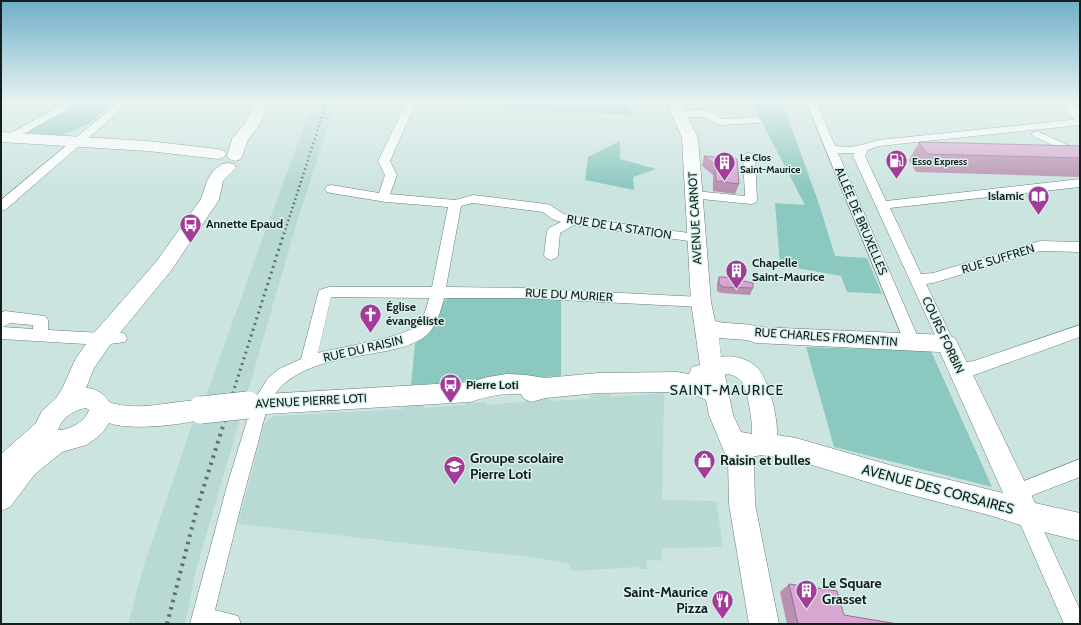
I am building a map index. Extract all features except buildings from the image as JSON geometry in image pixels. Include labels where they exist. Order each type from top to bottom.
[{"type":"main road","points":[[51,436],[47,424],[51,417],[72,395],[84,364],[110,338],[162,268],[184,235],[216,159],[239,130]]},
{"type":"main road","points":[[216,159],[240,139],[247,130]]},
{"type":"main road","name":"AVENUE CARNOT","points":[[687,130],[690,138],[701,302],[707,332],[708,354],[720,368],[717,394],[722,415],[751,444]]},
{"type":"main road","points":[[6,137],[148,146],[216,159]]},
{"type":"main road","name":"RUE CHARLES FROMENTIN","points":[[707,332],[748,332],[756,335],[947,344]]},
{"type":"main road","points":[[1,470],[51,436],[69,440],[82,435],[96,423],[100,416],[95,404],[93,380],[102,362],[110,338]]},
{"type":"main road","name":"COURS FORBIN","points":[[947,344],[1023,505]]},
{"type":"main road","points":[[720,368],[740,368],[748,374],[754,382],[751,444],[742,504],[764,624]]},
{"type":"main road","name":"AVENUE PIERRE LOTI","points":[[677,382],[720,368]]},
{"type":"main road","name":"AVENUE PIERRE LOTI","points":[[95,404],[118,416],[153,416],[254,405],[470,392],[487,396],[532,392],[545,388],[598,384],[677,382],[694,384],[717,394]]},
{"type":"main road","points":[[65,404],[78,400],[95,404]]},
{"type":"main road","name":"AVENUE PIERRE LOTI","points":[[82,435],[128,425],[153,416]]},
{"type":"main road","points":[[1,498],[51,436]]},
{"type":"main road","name":"AVENUE DES CORSAIRES","points":[[751,444],[796,449],[892,478],[992,503],[1023,505],[1080,527]]},
{"type":"street","points":[[6,137],[19,130]]},
{"type":"street","points":[[61,140],[86,130]]},
{"type":"street","points":[[4,201],[90,130]]},
{"type":"street","points":[[386,198],[384,195],[391,178],[390,173],[384,165],[384,162],[399,130]]},
{"type":"street","name":"ALLÉE DE BRUXELLES","points":[[823,130],[912,342]]},
{"type":"street","points":[[861,155],[879,143],[1002,130]]},
{"type":"street","points":[[832,152],[867,155],[877,152],[1070,130]]},
{"type":"street","points":[[1037,134],[1080,155]]},
{"type":"street","name":"COURS FORBIN","points":[[861,155],[882,205],[918,279],[947,344]]},
{"type":"street","points":[[695,195],[751,200],[749,156]]},
{"type":"street","points":[[882,205],[1080,184]]},
{"type":"street","name":"RUE DE LA STATION","points":[[331,189],[386,198],[455,204],[473,199],[546,208],[557,216],[572,221],[696,238]]},
{"type":"street","name":"RUE DU RAISIN","points":[[202,622],[236,486],[254,405],[282,375],[308,362],[397,342],[410,337],[424,328],[428,323],[438,293],[455,204]]},
{"type":"street","points":[[551,255],[554,231],[572,221]]},
{"type":"street","name":"RUE SUFFREN","points":[[918,279],[933,278],[1040,246],[1080,247]]},
{"type":"street","name":"RUE DU MURIER","points":[[308,362],[324,294],[329,292],[522,293],[701,302]]},
{"type":"street","points":[[1,322],[5,318],[40,320],[40,336]]},
{"type":"street","points":[[958,369],[974,368],[1080,331]]},
{"type":"street","points":[[1,333],[40,336],[110,338]]},
{"type":"street","points":[[1075,624],[1023,505],[1026,490],[1080,468]]},
{"type":"street","points":[[202,622],[230,624]]},
{"type":"shaded area","points":[[31,130],[74,130],[59,136],[29,133]]},
{"type":"shaded area","points":[[303,130],[327,130],[297,222],[196,570],[185,624],[128,624],[144,565],[193,422],[207,393]]},
{"type":"shaded area","points":[[766,130],[792,130],[820,207],[835,256],[867,258],[882,294],[847,292],[841,276],[780,265],[775,203],[805,205]]},
{"type":"shaded area","points":[[620,141],[620,159],[656,169],[633,177],[634,190],[585,180],[588,157]]},
{"type":"shaded area","points":[[450,297],[561,298],[561,376],[411,385],[415,344],[424,333],[439,306]]},
{"type":"shaded area","points":[[806,347],[931,351],[992,487],[834,447]]},
{"type":"shaded area","name":"Groupe scolaire Pierre Loti","points":[[664,393],[662,500],[716,501],[723,547],[662,548],[661,561],[647,559],[647,569],[638,569],[637,567],[575,571],[571,570],[568,563],[522,556],[238,524],[265,423],[274,416],[403,409],[403,406],[424,405],[424,408],[486,402],[487,405],[529,401],[529,399],[549,398],[550,401],[590,399],[590,395],[610,394],[611,397]]},
{"type":"railway","points":[[284,234],[318,130]]},
{"type":"railway","points":[[229,405],[284,233]]},
{"type":"railway","points":[[167,624],[197,508],[230,404]]},
{"type":"place","name":"Esso Express","points":[[896,180]]},
{"type":"place","name":"Le Clos Saint-Maurice","points":[[725,182]]},
{"type":"place","name":"Islamic","points":[[1039,216]]},
{"type":"place","name":"Annette Epaud","points":[[190,244]]},
{"type":"place","name":"Chapelle Saint-Maurice","points":[[736,290]]},
{"type":"place","name":"Église évangéliste","points":[[371,334]]},
{"type":"place","name":"Pierre Loti","points":[[451,404]]},
{"type":"place","name":"Raisin et bulles","points":[[704,480]]},
{"type":"place","name":"Groupe scolaire Pierre Loti","points":[[455,486]]},
{"type":"place","name":"Le Square Grasset","points":[[807,610]]},
{"type":"place","name":"Saint-Maurice Pizza","points":[[723,620]]},
{"type":"district","name":"SAINT-MAURICE","points":[[727,390]]}]
